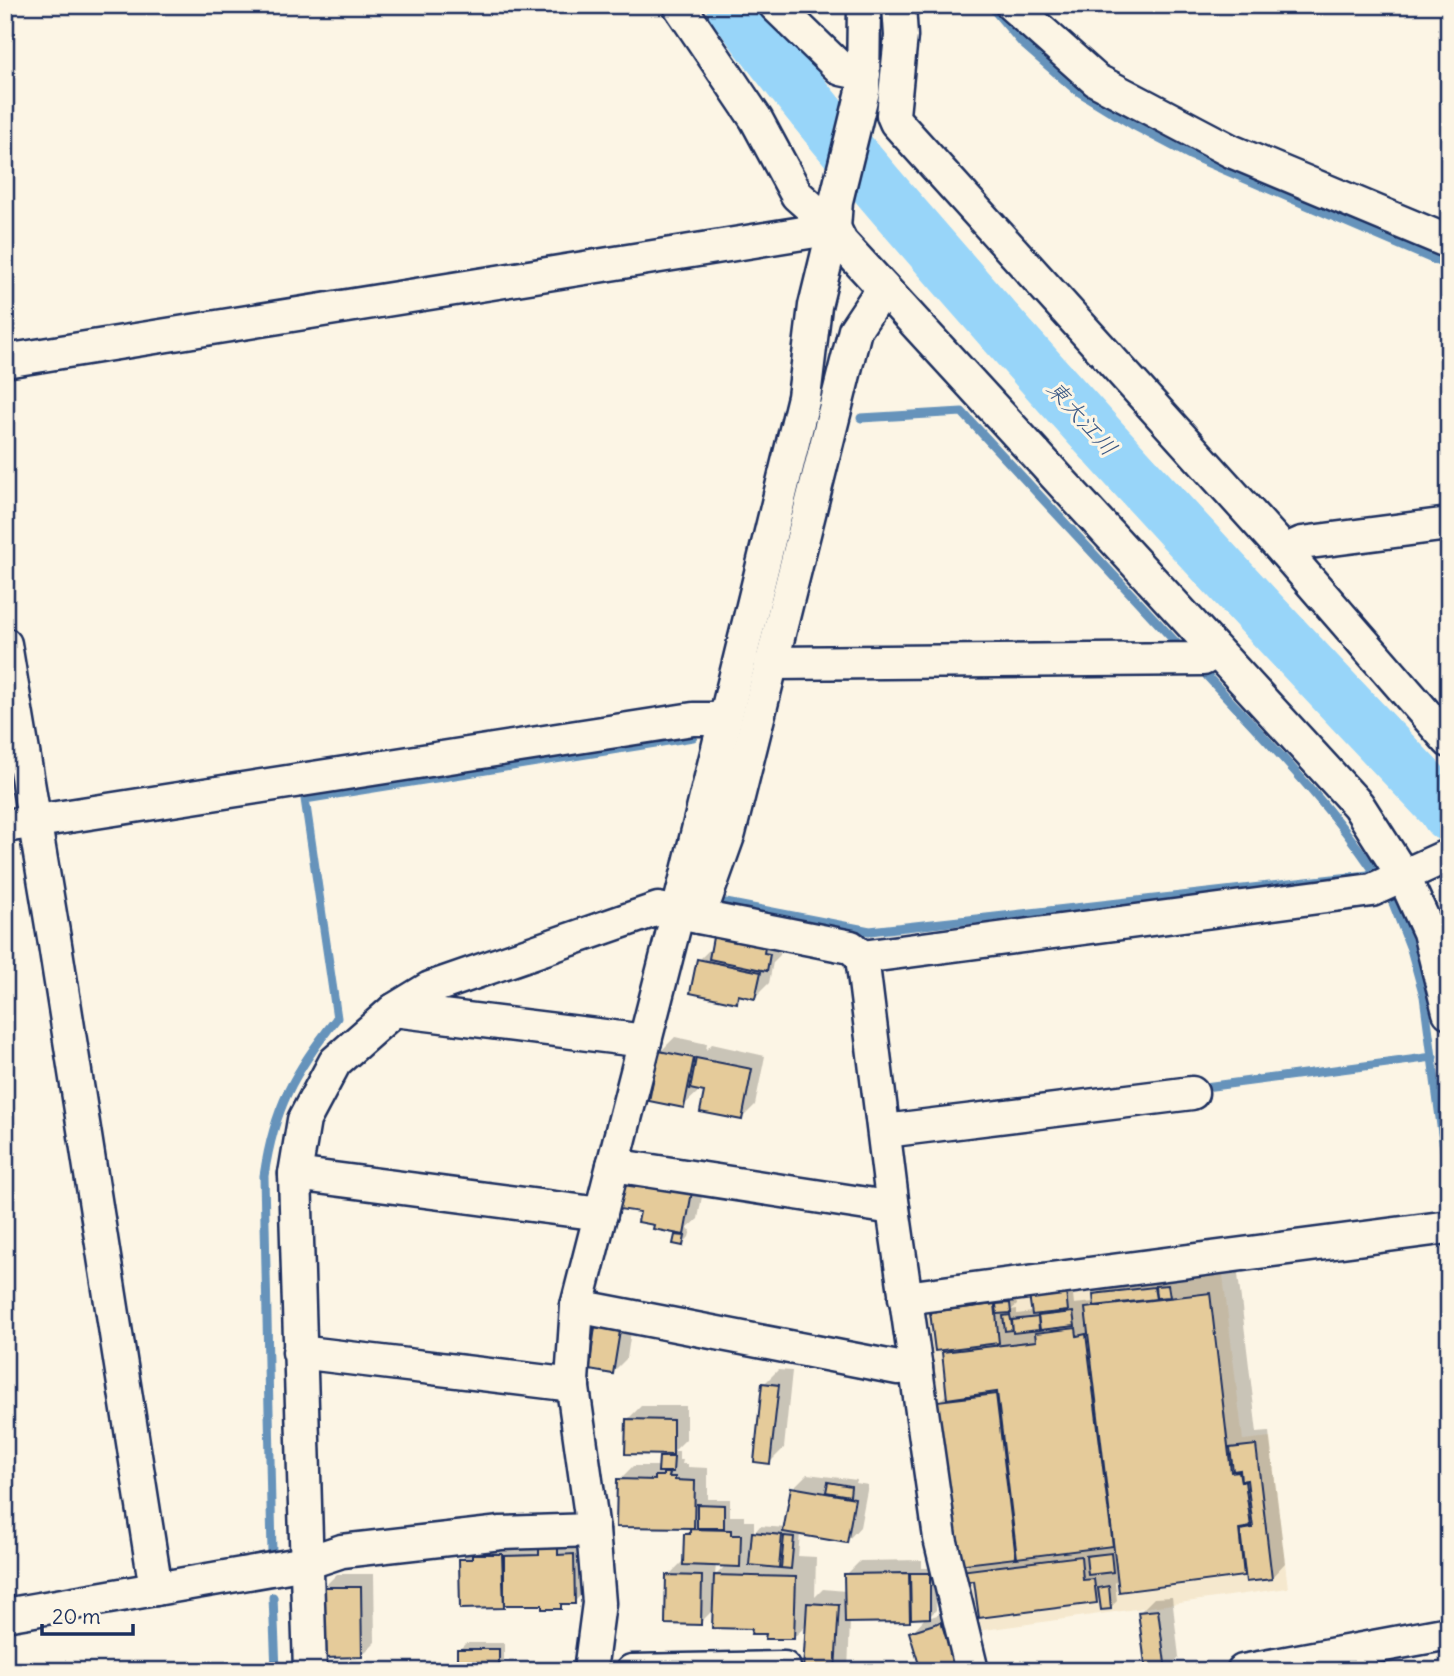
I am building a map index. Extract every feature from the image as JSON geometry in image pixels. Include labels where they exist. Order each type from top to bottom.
[{"type":"street","points":[[679,5],[756,119],[797,195],[835,215],[841,242],[1358,805],[1425,867],[1429,932],[1449,1012]]},
{"type":"street","points":[[775,5],[841,69],[864,83]]},
{"type":"street","points":[[688,915],[725,719],[804,397],[815,306],[864,83],[864,5]]},
{"type":"street","points":[[899,5],[901,36],[893,115],[896,122],[1284,551],[1449,741]]},
{"type":"street","points":[[1013,5],[1096,80],[1231,151],[1449,242]]},
{"type":"street","points":[[5,361],[835,215]]},
{"type":"street","points":[[590,1671],[599,1602],[593,1530],[573,1385],[577,1306],[645,1041],[688,915],[729,833],[855,330],[883,288]]},
{"type":"street","points":[[1284,551],[1302,543],[1449,524]]},
{"type":"street","points":[[5,644],[19,824],[54,938],[156,1589]]},
{"type":"street","points":[[771,663],[1203,659],[1216,651]]},
{"type":"street","points":[[19,824],[693,719],[725,719]]},
{"type":"street","points":[[862,957],[1372,890],[1425,867]]},
{"type":"street","points":[[310,1671],[295,1174],[304,1120],[335,1062],[394,1010],[430,988],[658,909],[851,947],[862,957],[885,1131],[892,1208],[940,1538],[972,1671]]},
{"type":"street","points":[[394,1010],[645,1041]]},
{"type":"street","points":[[885,1131],[1192,1093]]},
{"type":"street","points":[[613,1165],[892,1208]]},
{"type":"street","points":[[295,1174],[601,1214]]},
{"type":"street","points":[[905,1298],[1449,1227]]},
{"type":"street","points":[[577,1306],[898,1368],[916,1367]]},
{"type":"street","points":[[299,1352],[573,1385]]},
{"type":"street","points":[[5,1615],[306,1563],[342,1551],[501,1533],[593,1530]]},
{"type":"street","points":[[1243,1671],[1449,1633]]},
{"type":"street","points":[[632,1671],[784,1668]]},
{"type":"shaded area","points":[[1222,1267],[1243,1440],[1270,1437],[1288,1588],[970,1632],[915,1321],[925,1305]]},
{"type":"building","points":[[714,932],[766,942],[764,953],[770,954],[767,971],[709,959]]},
{"type":"building","points":[[697,959],[761,972],[755,999],[738,995],[737,1003],[690,993]]},
{"type":"building","points":[[659,1051],[694,1058],[684,1108],[649,1101]]},
{"type":"building","points":[[696,1058],[752,1069],[742,1120],[700,1112],[704,1092],[690,1089]]},
{"type":"building","points":[[644,1184],[692,1192],[684,1235],[653,1229],[654,1225],[638,1222],[640,1212],[619,1209],[623,1185],[643,1188]]},
{"type":"building","points":[[675,1235],[685,1236],[683,1246],[673,1244]]},
{"type":"building","points":[[1168,1285],[1170,1297],[1156,1298],[1155,1286]]},
{"type":"building","points":[[1154,1287],[1156,1299],[1094,1306],[1093,1294]]},
{"type":"building","points":[[1066,1291],[1068,1311],[1032,1315],[1029,1295]]},
{"type":"building","points":[[1210,1293],[1231,1472],[1239,1471],[1241,1482],[1245,1481],[1251,1527],[1239,1529],[1244,1576],[1119,1592],[1085,1308]]},
{"type":"building","points":[[1010,1303],[1011,1313],[997,1314],[996,1304]]},
{"type":"building","points":[[995,1304],[999,1343],[935,1351],[930,1312]]},
{"type":"building","points":[[1073,1312],[1075,1326],[1040,1330],[1038,1316]]},
{"type":"building","points":[[1010,1315],[1013,1330],[1005,1331],[1003,1316]]},
{"type":"building","points":[[1038,1317],[1039,1330],[1013,1333],[1012,1320]]},
{"type":"building","points":[[595,1327],[620,1331],[613,1374],[589,1370]]},
{"type":"building","points":[[1076,1328],[1077,1336],[1086,1334],[1113,1546],[1017,1558],[997,1392],[947,1399],[942,1352],[1036,1341],[1035,1333]]},
{"type":"building","points":[[762,1383],[779,1385],[770,1464],[754,1462]]},
{"type":"building","points":[[996,1394],[1016,1558],[957,1565],[937,1401]]},
{"type":"building","points":[[626,1419],[673,1420],[673,1455],[625,1454]]},
{"type":"building","points":[[1256,1445],[1272,1579],[1246,1582],[1240,1530],[1253,1528],[1247,1480],[1241,1481],[1240,1470],[1233,1471],[1230,1448]]},
{"type":"building","points":[[659,1457],[674,1457],[673,1472],[658,1472]]},
{"type":"building","points":[[663,1473],[670,1473],[669,1477],[675,1477],[675,1480],[695,1481],[694,1528],[616,1527],[617,1479],[655,1480],[655,1476],[663,1476]]},
{"type":"building","points":[[828,1482],[851,1486],[850,1496],[826,1492]]},
{"type":"building","points":[[791,1487],[855,1498],[847,1543],[783,1532]]},
{"type":"building","points":[[697,1504],[724,1505],[724,1528],[697,1528]]},
{"type":"building","points":[[690,1529],[731,1530],[731,1535],[741,1535],[740,1567],[683,1565],[684,1534],[690,1534]]},
{"type":"building","points":[[752,1532],[782,1535],[779,1568],[749,1565]]},
{"type":"building","points":[[784,1536],[794,1537],[791,1569],[781,1568]]},
{"type":"building","points":[[539,1548],[558,1548],[558,1555],[574,1554],[575,1604],[561,1604],[561,1609],[542,1609],[542,1605],[504,1605],[504,1556],[539,1555]]},
{"type":"building","points":[[1111,1553],[1113,1572],[1088,1575],[1086,1556]]},
{"type":"building","points":[[472,1554],[502,1554],[504,1608],[460,1609],[459,1559],[472,1559]]},
{"type":"building","points":[[1081,1556],[1083,1580],[1094,1579],[1097,1603],[979,1618],[974,1581],[961,1583],[960,1571]]},
{"type":"building","points":[[909,1573],[910,1622],[845,1623],[844,1574]]},
{"type":"building","points":[[910,1573],[930,1573],[930,1618],[911,1619]]},
{"type":"building","points":[[666,1575],[702,1576],[701,1625],[665,1624]]},
{"type":"building","points":[[714,1575],[796,1577],[794,1639],[765,1639],[766,1634],[751,1634],[752,1629],[712,1628]]},
{"type":"building","points":[[1109,1586],[1111,1609],[1101,1610],[1098,1588]]},
{"type":"building","points":[[321,1587],[361,1587],[362,1657],[322,1658]]},
{"type":"building","points":[[807,1603],[839,1605],[835,1671],[803,1671]]},
{"type":"building","points":[[1158,1610],[1166,1671],[1146,1671],[1138,1612]]},
{"type":"building","points":[[941,1622],[957,1671],[921,1671],[909,1632]]},
{"type":"building","points":[[457,1649],[499,1649],[499,1671],[457,1671]]},
{"type":"waterway","name":"東大江川","points":[[733,5],[830,129],[1001,328],[1449,815]]},
{"type":"waterway","points":[[990,5],[1022,43],[1076,90],[1133,125],[1190,155],[1449,266]]},
{"type":"waterway","points":[[861,418],[962,412],[1182,649]]},
{"type":"waterway","points":[[726,903],[870,931],[1368,875],[1374,871],[1336,819],[1207,676]]},
{"type":"waterway","points":[[272,1553],[264,1176],[274,1130],[288,1092],[309,1056],[337,1018],[305,799],[693,737]]},
{"type":"waterway","points":[[1393,903],[1411,949],[1424,996],[1449,1187]]},
{"type":"waterway","points":[[1205,1087],[1433,1057]]},
{"type":"waterway","points":[[273,1597],[276,1671]]}]
